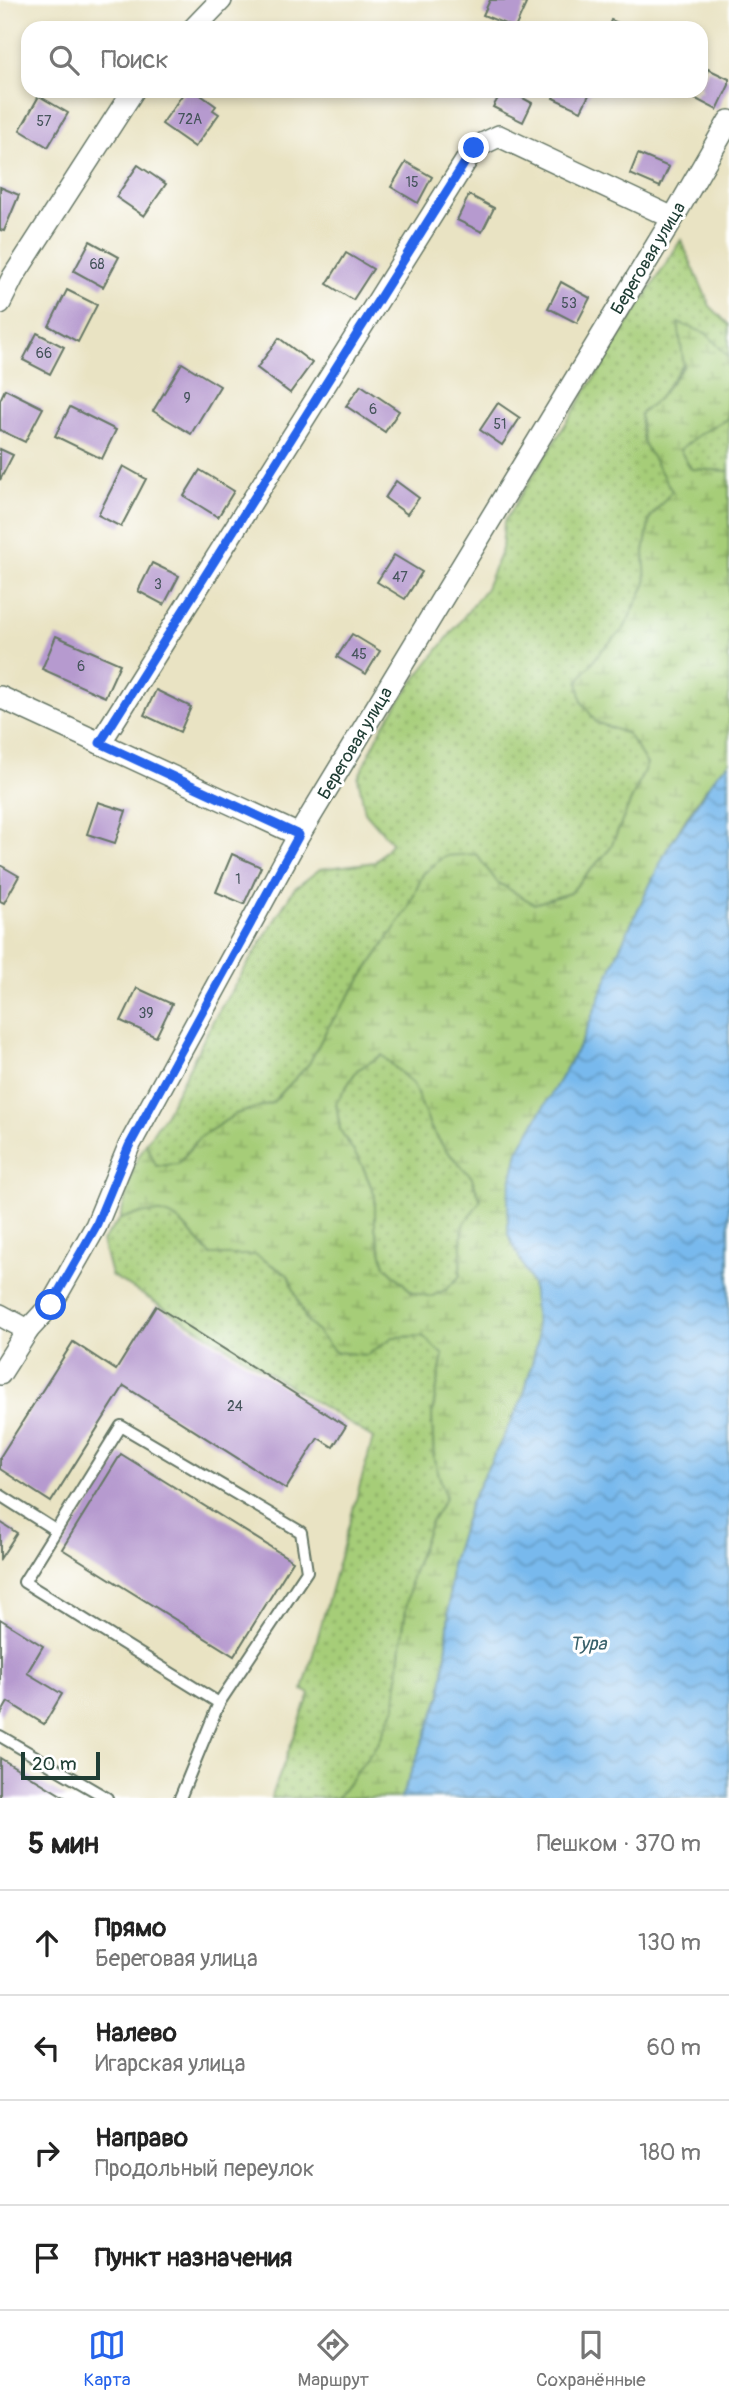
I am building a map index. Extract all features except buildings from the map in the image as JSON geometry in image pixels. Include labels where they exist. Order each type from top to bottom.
[{"type":"street","points":[[200,21],[220,0]]},
{"type":"street","points":[[0,303],[12,277],[128,98]]},
{"type":"street","name":"Береговая улица","points":[[0,1374],[28,1330],[51,1305],[96,1226],[129,1146],[299,835],[729,121]]},
{"type":"street","points":[[100,743],[474,148],[499,136],[673,218]]},
{"type":"street","points":[[0,697],[299,835]]},
{"type":"street","points":[[0,1315],[28,1330]]},
{"type":"lane","points":[[180,1798],[219,1703],[307,1571],[301,1532],[121,1426],[24,1582],[219,1703]]},
{"type":"lane","points":[[0,1495],[55,1530]]},
{"type":"lane","points":[[0,1736],[107,1798]]},
{"type":"green space","points":[[681,240],[710,306],[729,325],[729,357],[706,333],[658,399],[640,414],[643,442],[673,491],[650,518],[644,552],[646,583],[624,629],[601,651],[596,722],[628,734],[647,764],[610,849],[570,893],[534,904],[497,882],[476,855],[423,874],[408,909],[327,1029],[309,1064],[272,1103],[236,1114],[199,1138],[178,1164],[156,1166],[146,1143],[166,1113],[214,1019],[294,889],[320,869],[375,862],[392,843],[365,812],[358,778],[383,726],[410,686],[486,588],[502,549],[504,522]]},
{"type":"green space","points":[[678,323],[706,333],[729,357],[727,419],[701,433],[680,450],[691,469],[729,471],[729,763],[692,808],[644,898],[589,1022],[508,1234],[532,1284],[538,1340],[523,1398],[471,1501],[451,1565],[447,1645],[441,1695],[401,1798],[337,1798],[378,1744],[395,1707],[411,1578],[430,1524],[446,1497],[434,1459],[432,1415],[443,1355],[423,1336],[393,1337],[367,1355],[335,1352],[306,1320],[288,1275],[256,1255],[211,1255],[181,1223],[163,1213],[152,1212],[120,1219],[134,1165],[146,1143],[156,1166],[178,1164],[199,1138],[236,1114],[272,1103],[309,1064],[327,1029],[408,909],[423,874],[444,856],[476,854],[497,882],[534,904],[570,893],[610,849],[647,764],[628,734],[596,722],[582,702],[578,681],[601,651],[624,629],[646,583],[644,552],[650,518],[672,491],[643,442],[640,414],[658,399],[684,366]],"holes":[[[382,1055],[413,1084],[431,1128],[446,1150],[471,1176],[481,1200],[462,1227],[460,1276],[447,1289],[431,1297],[412,1292],[385,1266],[375,1228],[375,1196],[362,1165],[340,1130],[336,1103],[357,1070]]]},
{"type":"green space","points":[[729,415],[729,471],[691,469],[679,450],[701,433],[727,419]]},
{"type":"green space","points":[[382,1055],[413,1084],[431,1128],[446,1150],[471,1176],[481,1201],[462,1227],[460,1276],[447,1289],[431,1297],[412,1292],[385,1266],[375,1228],[375,1196],[362,1165],[340,1130],[336,1103],[357,1070]]},
{"type":"green space","points":[[146,1211],[174,1215],[211,1255],[256,1255],[288,1275],[306,1320],[367,1355],[393,1337],[424,1336],[443,1355],[432,1415],[434,1459],[446,1497],[430,1524],[411,1578],[395,1707],[378,1744],[337,1798],[271,1798],[310,1694],[303,1690],[373,1438],[111,1275],[102,1241],[120,1219]]},
{"type":"water","name":"Тура","points":[[729,763],[729,1798],[401,1798],[441,1695],[447,1645],[451,1565],[471,1501],[523,1398],[538,1340],[532,1284],[508,1234],[508,1196],[518,1151],[582,1041],[620,947],[667,849],[717,774]]},
{"type":"route","points":[[51,1305],[96,1226],[129,1146],[299,835],[100,743],[474,148]]}]
